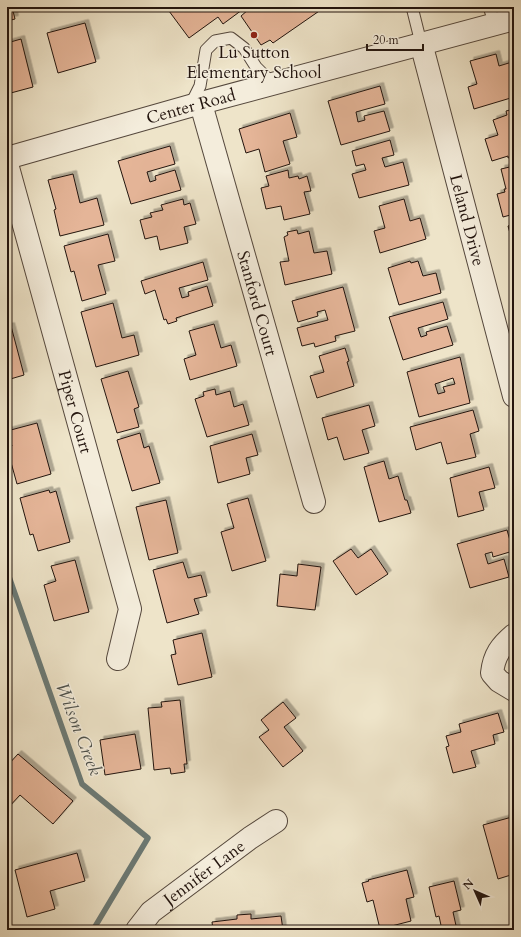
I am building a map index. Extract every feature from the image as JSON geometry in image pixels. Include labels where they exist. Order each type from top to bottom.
[{"type":"street","name":"Center Road","points":[[7,158],[421,43],[499,17]]},
{"type":"street","name":"Leland Drive","points":[[421,43],[514,396]]},
{"type":"street","name":"Stanford Court","points":[[196,105],[314,502]]},
{"type":"street","name":"Piper Court","points":[[7,164],[130,609],[118,659]]},
{"type":"street","points":[[514,635],[501,646],[494,661],[492,673],[499,681],[514,690]]},
{"type":"street","name":"Jennifer Lane","points":[[136,930],[151,912],[226,855],[276,821]]},
{"type":"lane","points":[[412,7],[421,43]]},
{"type":"lane","points":[[196,105],[206,50],[215,41],[231,38],[244,48],[256,67],[273,84]]},
{"type":"building","points":[[7,7],[12,7],[15,19],[7,21]]},
{"type":"building","points":[[166,7],[246,7],[223,24],[218,17],[189,38]]},
{"type":"building","points":[[246,7],[325,7],[273,43],[270,40],[261,45],[241,16],[248,10]]},
{"type":"building","points":[[85,23],[96,62],[58,73],[47,33]]},
{"type":"building","points":[[21,39],[33,87],[7,94],[7,43]]},
{"type":"building","points":[[496,54],[499,66],[512,62],[514,71],[514,97],[474,109],[468,87],[477,84],[470,61]]},
{"type":"building","points":[[380,86],[385,104],[356,112],[358,122],[365,120],[364,116],[384,111],[390,131],[341,145],[328,101]]},
{"type":"building","points":[[514,109],[514,156],[508,158],[508,156],[492,161],[485,139],[498,135],[493,120],[507,115],[506,111]]},
{"type":"building","points":[[290,113],[297,137],[283,141],[290,164],[265,172],[259,149],[246,153],[239,129]]},
{"type":"building","points":[[390,140],[394,155],[382,158],[385,167],[403,162],[409,185],[359,198],[352,174],[366,170],[364,164],[356,166],[352,151]]},
{"type":"building","points":[[170,146],[175,164],[147,172],[150,182],[156,180],[155,176],[175,170],[181,190],[131,204],[118,161]]},
{"type":"building","points":[[514,166],[514,214],[503,217],[497,194],[505,192],[504,189],[506,189],[501,169]]},
{"type":"building","points":[[288,170],[289,178],[298,176],[299,179],[307,176],[311,191],[304,192],[310,214],[284,220],[281,206],[266,209],[261,188],[269,186],[266,176]]},
{"type":"building","points":[[73,174],[80,203],[97,198],[104,225],[60,236],[54,210],[56,209],[48,180]]},
{"type":"building","points":[[183,199],[184,205],[190,203],[196,224],[184,227],[188,243],[160,250],[157,236],[145,239],[140,220],[152,217],[150,213],[163,210],[161,205]]},
{"type":"building","points":[[404,199],[410,221],[420,218],[426,239],[380,253],[374,231],[385,228],[379,206]]},
{"type":"building","points":[[514,224],[514,248],[508,226]]},
{"type":"building","points":[[297,230],[298,234],[309,231],[314,253],[327,251],[332,274],[285,285],[280,262],[289,261],[284,237],[288,235],[287,232]]},
{"type":"building","points":[[108,234],[115,261],[98,265],[106,294],[82,301],[74,271],[71,272],[64,246]]},
{"type":"building","points":[[410,261],[411,263],[418,261],[423,276],[436,273],[441,293],[399,305],[388,268]]},
{"type":"building","points":[[203,262],[208,280],[179,288],[182,298],[189,296],[188,292],[207,286],[213,306],[176,318],[177,321],[168,324],[166,319],[164,320],[155,290],[145,294],[141,281]]},
{"type":"building","points":[[343,287],[355,331],[335,336],[336,341],[315,347],[314,343],[302,346],[297,328],[328,320],[325,310],[317,312],[318,316],[298,322],[292,301]]},
{"type":"building","points":[[443,302],[448,319],[418,328],[421,337],[427,335],[426,332],[447,326],[453,345],[403,360],[389,317]]},
{"type":"building","points":[[113,303],[122,338],[134,335],[139,355],[96,367],[81,312]]},
{"type":"building","points":[[214,324],[221,348],[231,345],[237,366],[190,380],[184,359],[196,355],[189,331]]},
{"type":"building","points":[[11,326],[24,375],[7,380],[7,327]]},
{"type":"building","points":[[345,348],[349,361],[347,362],[354,386],[317,398],[310,376],[324,372],[319,356]]},
{"type":"building","points":[[460,357],[470,403],[419,417],[407,372]],"holes":[[[453,378],[455,384],[443,387],[445,392],[438,394],[435,384]]]},
{"type":"building","points":[[128,371],[139,407],[134,409],[139,427],[117,433],[101,379]]},
{"type":"building","points":[[215,389],[216,395],[230,391],[234,407],[243,404],[249,425],[207,437],[195,399],[204,396],[203,392]]},
{"type":"building","points":[[369,405],[375,426],[362,430],[369,453],[344,460],[337,437],[328,440],[322,418]]},
{"type":"building","points":[[473,410],[479,431],[470,434],[476,457],[447,464],[441,442],[416,450],[410,427]]},
{"type":"building","points":[[37,423],[51,474],[17,484],[7,448],[12,446],[7,431]]},
{"type":"building","points":[[140,433],[144,448],[149,446],[160,483],[132,491],[117,440]]},
{"type":"building","points":[[252,434],[258,455],[246,458],[250,474],[218,483],[210,446]]},
{"type":"building","points":[[384,461],[389,479],[398,476],[405,500],[407,500],[411,513],[379,522],[364,467]]},
{"type":"building","points":[[489,467],[495,488],[479,492],[484,510],[458,517],[450,478]]},
{"type":"building","points":[[49,490],[50,493],[56,491],[70,542],[38,551],[33,534],[30,535],[20,498]]},
{"type":"building","points":[[248,498],[266,561],[232,571],[221,532],[234,528],[227,504]]},
{"type":"building","points":[[166,500],[178,553],[149,560],[136,507]]},
{"type":"building","points":[[507,530],[513,551],[493,557],[492,552],[485,554],[488,564],[504,559],[509,577],[470,588],[457,544]]},
{"type":"building","points":[[351,549],[358,558],[371,549],[388,574],[356,595],[333,561]]},
{"type":"building","points":[[75,560],[89,612],[54,621],[44,585],[56,581],[51,566]]},
{"type":"building","points":[[183,562],[188,578],[201,575],[207,596],[194,599],[199,614],[167,623],[153,570]]},
{"type":"building","points":[[298,564],[321,567],[315,610],[277,606],[280,574],[297,576]]},
{"type":"building","points":[[202,633],[212,677],[178,685],[171,655],[176,654],[173,640]]},
{"type":"building","points":[[180,700],[187,764],[184,764],[185,772],[171,774],[170,768],[154,770],[148,708],[162,707],[161,702]]},
{"type":"building","points":[[283,702],[296,718],[284,727],[303,751],[283,767],[259,737],[269,730],[261,720]]},
{"type":"building","points":[[498,713],[504,732],[493,735],[495,744],[471,751],[476,767],[453,773],[446,747],[449,746],[446,736],[461,732],[459,724]]},
{"type":"building","points":[[135,734],[141,769],[105,775],[100,740]]},
{"type":"building","points":[[18,754],[73,801],[53,824],[20,795],[7,809],[7,766]]},
{"type":"building","points":[[512,817],[514,824],[514,874],[498,879],[483,825]]},
{"type":"building","points":[[77,853],[85,881],[50,891],[55,909],[27,917],[15,870]]},
{"type":"building","points":[[407,870],[414,897],[406,899],[411,921],[380,929],[373,900],[367,902],[362,883],[369,881],[368,880]]},
{"type":"building","points":[[454,881],[461,910],[453,912],[457,930],[442,930],[439,916],[436,917],[429,887]]},
{"type":"building","points":[[251,914],[251,919],[281,916],[283,930],[213,930],[212,922],[237,919],[237,915]]},
{"type":"waterway","name":"Wilson Creek","points":[[7,571],[82,784],[148,838],[93,930]]},
{"type":"place","name":"Lu Sutton Elementary School","points":[[254,35]]}]
